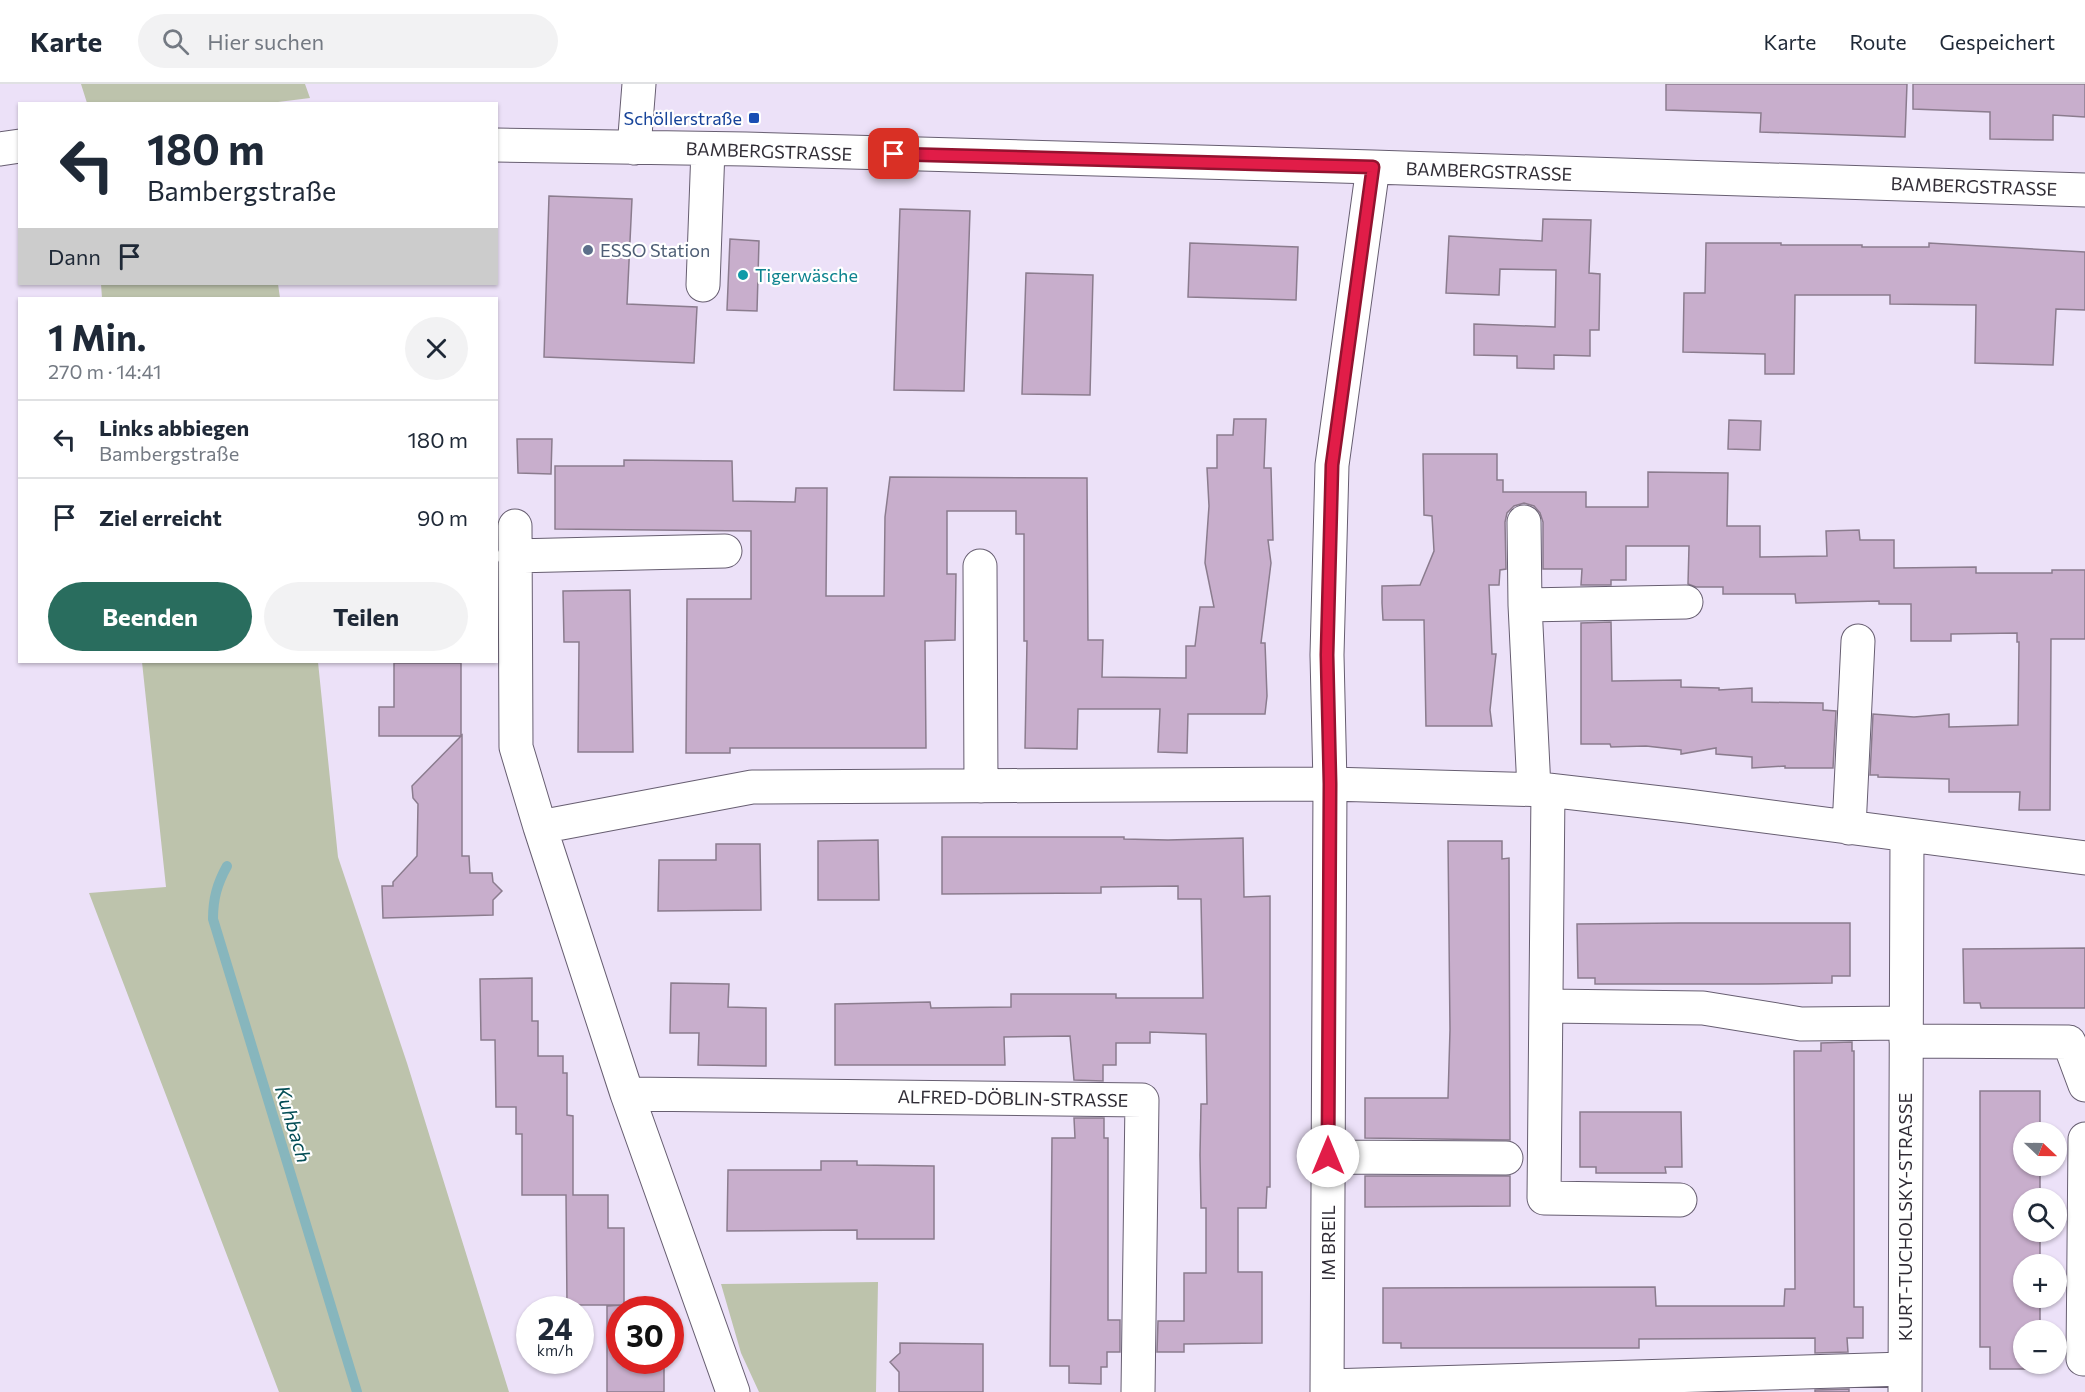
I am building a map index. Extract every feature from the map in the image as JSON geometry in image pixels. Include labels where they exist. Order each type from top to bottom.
[{"type":"street","points":[[634,148],[639,84]]},
{"type":"street","name":"BAMBERGSTRASSE","points":[[498,144],[1373,167],[2085,190]]},
{"type":"street","points":[[0,149],[18,146]]},
{"type":"street","points":[[704,285],[708,149]]},
{"type":"street","name":"IM BREIL","points":[[1373,167],[1332,465],[1327,655],[1330,784],[1327,1389],[1679,1376],[1905,1381]]},
{"type":"street","points":[[1524,522],[1525,605],[1541,789],[1547,1006],[1544,1198],[1680,1200]]},
{"type":"street","points":[[725,551],[514,541],[516,747],[627,1094],[733,1392]]},
{"type":"street","points":[[980,566],[981,786]]},
{"type":"street","points":[[1525,605],[1686,602]]},
{"type":"street","points":[[1850,828],[1858,641]]},
{"type":"street","points":[[540,827],[752,787],[1330,784],[1541,789],[2085,858]]},
{"type":"street","name":"KURT-TUCHOLSKY-STRASSE","points":[[1905,1381],[1907,836]]},
{"type":"street","points":[[1547,1006],[1703,1008],[1801,1024],[1906,1032],[2077,1035],[2085,1085]]},
{"type":"street","name":"ALFRED-DÖBLIN-STRASSE","points":[[627,1094],[1142,1100],[1138,1392]]},
{"type":"street","points":[[2084,1359],[2085,1139]]},
{"type":"street","points":[[1328,1156],[1506,1158]]},
{"type":"green space","points":[[81,84],[305,84],[310,98],[278,102],[87,102]]},
{"type":"green space","points":[[101,285],[278,285],[280,297],[102,297]]},
{"type":"green space","points":[[142,663],[318,663],[338,857],[407,1063],[509,1392],[279,1392],[89,893],[166,887]]},
{"type":"green space","points":[[878,1282],[876,1392],[759,1392],[741,1353],[721,1284]]},
{"type":"building","points":[[1666,84],[1907,84],[1905,137],[1760,132],[1761,113],[1666,110]]},
{"type":"building","points":[[1913,84],[2085,84],[2085,117],[2053,115],[2053,140],[1990,139],[1990,112],[1913,109]]},
{"type":"building","points":[[549,196],[632,199],[627,304],[697,307],[694,363],[544,357]]},
{"type":"building","points":[[900,209],[970,211],[964,391],[894,390]]},
{"type":"building","points":[[1543,219],[1591,220],[1589,273],[1600,274],[1599,330],[1590,330],[1590,356],[1554,355],[1554,369],[1517,368],[1517,356],[1474,355],[1474,324],[1555,327],[1556,270],[1500,269],[1499,295],[1446,293],[1449,236],[1542,241]]},
{"type":"building","name":"Tigerwäsche","points":[[730,239],[759,241],[757,311],[727,310]]},
{"type":"building","points":[[1190,243],[1298,247],[1296,300],[1188,297]]},
{"type":"building","points":[[1706,243],[1929,247],[1929,243],[2085,252],[2085,310],[2056,309],[2053,365],[1975,363],[1976,305],[1890,304],[1890,295],[1795,295],[1794,374],[1765,374],[1765,354],[1683,352],[1684,293],[1705,293]]},
{"type":"building","points":[[1026,273],[1093,275],[1090,395],[1022,394]]},
{"type":"building","points":[[1234,419],[1266,419],[1264,468],[1271,468],[1273,540],[1268,540],[1271,563],[1261,643],[1265,643],[1267,696],[1265,714],[1188,714],[1187,753],[1158,752],[1160,709],[1078,709],[1077,749],[1025,748],[1027,641],[1024,641],[1024,534],[1016,534],[1016,511],[947,511],[947,574],[956,574],[955,640],[925,641],[926,748],[730,748],[730,753],[686,753],[687,599],[751,599],[751,531],[555,529],[555,466],[624,466],[624,460],[732,461],[733,501],[795,502],[796,488],[827,488],[826,596],[884,596],[885,517],[890,477],[1087,478],[1088,640],[1103,640],[1102,677],[1186,678],[1186,646],[1195,646],[1200,607],[1214,607],[1205,563],[1209,506],[1207,468],[1217,468],[1217,435],[1233,435]]},
{"type":"building","points":[[1729,420],[1761,421],[1760,450],[1728,449]]},
{"type":"building","points":[[517,439],[552,439],[551,474],[518,473]]},
{"type":"building","points":[[1423,454],[1497,454],[1497,480],[1503,480],[1503,492],[1586,492],[1586,507],[1648,507],[1648,472],[1728,473],[1727,526],[1760,526],[1760,557],[1827,556],[1826,531],[1859,530],[1860,540],[1894,540],[1894,568],[1976,567],[1976,573],[2052,573],[2052,570],[2085,570],[2085,639],[2051,639],[2050,810],[2019,810],[2020,792],[1949,792],[1949,779],[1870,775],[1873,714],[1914,717],[1949,714],[1949,727],[2018,725],[2019,642],[2017,642],[2017,633],[1951,634],[1951,641],[1911,641],[1911,604],[1879,604],[1879,601],[1796,603],[1795,594],[1723,594],[1723,587],[1696,587],[1688,584],[1689,546],[1626,546],[1626,580],[1611,580],[1611,585],[1581,585],[1582,569],[1543,569],[1543,522],[1534,506],[1524,503],[1514,506],[1507,513],[1505,522],[1506,569],[1500,570],[1499,585],[1489,585],[1492,654],[1496,654],[1490,710],[1492,726],[1426,726],[1424,620],[1383,620],[1382,603],[1382,586],[1420,585],[1434,551],[1432,516],[1424,515]]},
{"type":"building","points":[[630,590],[633,752],[578,752],[579,642],[564,642],[563,591]]},
{"type":"building","points":[[1611,622],[1612,681],[1681,680],[1681,687],[1719,688],[1719,690],[1752,688],[1752,702],[1823,703],[1823,710],[1836,711],[1833,768],[1785,768],[1785,766],[1752,768],[1752,757],[1716,754],[1716,748],[1681,754],[1681,750],[1646,746],[1611,747],[1610,744],[1581,744],[1581,623]]},
{"type":"building","points":[[394,663],[461,663],[461,736],[379,736],[379,707],[394,707]]},
{"type":"building","points":[[462,735],[462,856],[469,856],[470,873],[492,873],[493,882],[502,891],[493,900],[493,915],[383,918],[382,886],[393,886],[393,882],[417,856],[418,804],[413,798],[412,786]]},
{"type":"building","points":[[942,837],[1124,837],[1124,839],[1168,840],[1243,838],[1244,897],[1270,896],[1270,1187],[1267,1187],[1266,1208],[1238,1208],[1238,1272],[1262,1272],[1262,1343],[1184,1344],[1184,1352],[1157,1352],[1158,1321],[1184,1321],[1184,1273],[1206,1273],[1206,1208],[1201,1208],[1200,1155],[1201,1104],[1207,1104],[1206,1034],[1150,1032],[1150,1043],[1116,1043],[1116,1065],[1103,1065],[1103,1081],[1074,1080],[1070,1036],[1004,1037],[1005,1065],[835,1065],[835,1004],[930,1002],[931,1008],[1011,1007],[1011,994],[1116,994],[1116,998],[1203,998],[1201,899],[1178,899],[1178,886],[1101,887],[1101,893],[942,894]]},
{"type":"building","points":[[878,840],[879,900],[818,900],[818,841]]},
{"type":"building","points":[[1448,841],[1502,841],[1502,859],[1509,858],[1510,1140],[1365,1138],[1365,1098],[1448,1098],[1450,1030]]},
{"type":"building","points":[[716,844],[760,844],[761,910],[658,911],[659,860],[716,860]]},
{"type":"building","points":[[1850,923],[1850,976],[1832,976],[1832,983],[1758,984],[1595,984],[1595,978],[1578,978],[1577,924]]},
{"type":"building","points":[[2085,948],[2085,1008],[1981,1008],[1980,1003],[1964,1003],[1963,949]]},
{"type":"building","points":[[532,978],[532,1021],[538,1021],[538,1056],[563,1056],[563,1073],[567,1073],[567,1115],[573,1116],[573,1195],[608,1195],[608,1228],[624,1228],[624,1296],[606,1296],[606,1305],[594,1305],[594,1296],[567,1296],[566,1195],[522,1195],[522,1134],[516,1134],[516,1107],[496,1107],[495,1040],[481,1040],[480,979]]},
{"type":"building","points":[[671,983],[729,984],[728,1007],[766,1008],[766,1066],[698,1065],[699,1033],[670,1033]]},
{"type":"building","points":[[1852,1042],[1852,1051],[1854,1051],[1854,1307],[1863,1307],[1863,1338],[1847,1338],[1848,1352],[1815,1353],[1815,1338],[1639,1339],[1639,1348],[1401,1348],[1401,1343],[1383,1343],[1383,1288],[1655,1287],[1656,1306],[1784,1306],[1785,1289],[1795,1289],[1794,1051],[1821,1051],[1821,1043]]},
{"type":"building","points":[[1980,1091],[2040,1091],[2040,1122],[2013,1122],[2013,1176],[2040,1176],[2040,1188],[2013,1188],[2013,1242],[2040,1242],[2040,1254],[2013,1254],[2013,1308],[2040,1308],[2040,1320],[2013,1320],[2013,1369],[1990,1369],[1990,1347],[1980,1347]]},
{"type":"building","points":[[1580,1112],[1681,1112],[1682,1167],[1665,1167],[1666,1173],[1596,1173],[1596,1167],[1580,1167]]},
{"type":"building","points":[[1074,1118],[1104,1118],[1104,1138],[1108,1138],[1108,1320],[1120,1320],[1120,1352],[1107,1352],[1107,1367],[1101,1367],[1101,1384],[1069,1383],[1069,1366],[1050,1366],[1052,1138],[1075,1138]]},
{"type":"building","points":[[821,1161],[857,1161],[857,1165],[934,1166],[934,1239],[857,1239],[857,1230],[727,1231],[728,1170],[821,1170]]},
{"type":"building","points":[[1365,1176],[1510,1176],[1510,1206],[1365,1207]]},
{"type":"building","points":[[900,1343],[983,1344],[983,1392],[899,1392],[899,1372],[890,1362],[900,1353]]},
{"type":"building","points":[[607,1374],[664,1374],[664,1392],[607,1392]]},
{"type":"building","points":[[1849,1389],[1849,1392],[1815,1392],[1815,1390]]},
{"type":"waterway","name":"Kuhbach","points":[[227,866],[216,892],[213,919],[357,1392]]},
{"type":"place","name":"Schöllerstraße","points":[[754,118]]},
{"type":"place","name":"ESSO Station","points":[[588,250]]},
{"type":"place","name":"Tigerwäsche","points":[[743,275]]},
{"type":"route","points":[[894,154],[1373,167],[1332,465],[1327,655],[1330,784],[1328,1156]]}]
